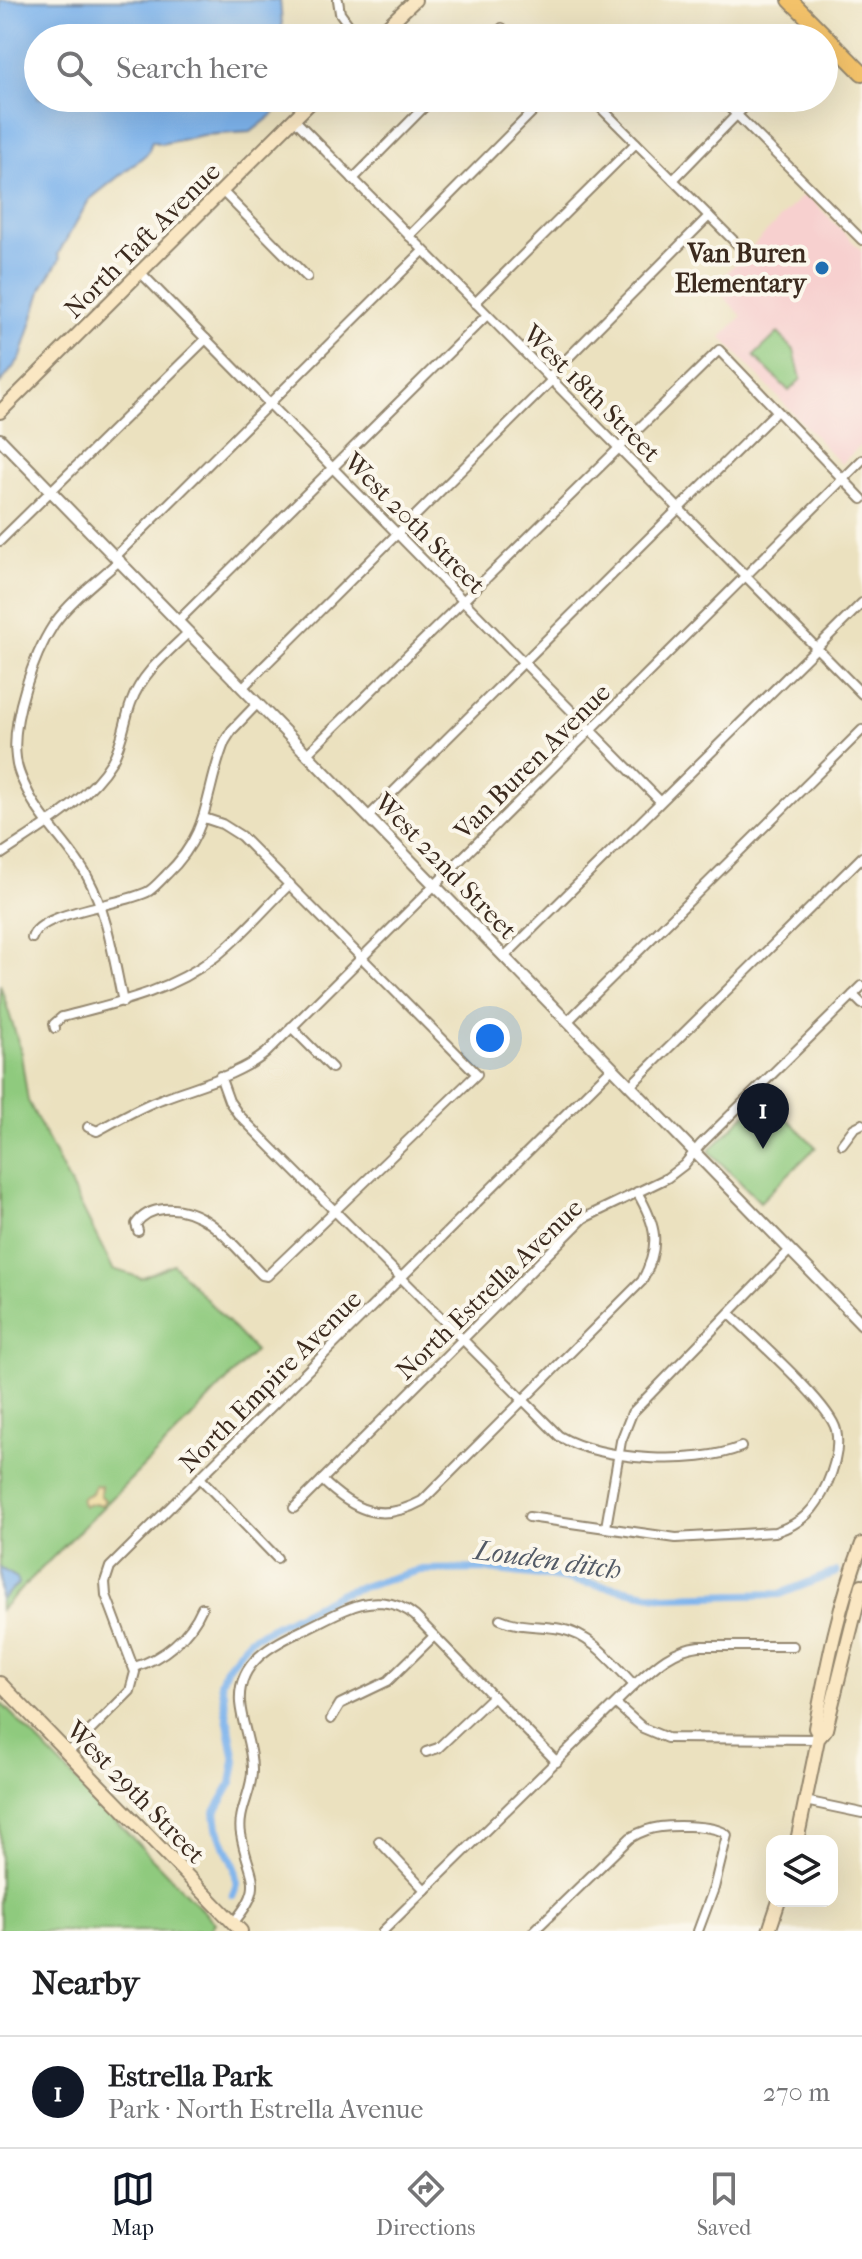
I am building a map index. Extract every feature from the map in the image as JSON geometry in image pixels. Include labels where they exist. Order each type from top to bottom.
[{"type":"highway","points":[[790,0],[808,24]]},
{"type":"highway","points":[[838,53],[862,73]]},
{"type":"main road","points":[[390,24],[415,0]]},
{"type":"main road","name":"North Taft Avenue","points":[[0,412],[301,112]]},
{"type":"main road","points":[[798,1835],[819,1737],[826,1729],[853,1608],[862,1544]]},
{"type":"main road","points":[[853,1608],[862,1585]]},
{"type":"main road","name":"West 29th Street","points":[[0,1683],[237,1927]]},
{"type":"main road","points":[[769,1931],[777,1907]]},
{"type":"street","points":[[338,0],[340,13],[348,24]]},
{"type":"street","points":[[353,179],[419,112]]},
{"type":"street","points":[[409,236],[532,112]]},
{"type":"street","points":[[605,112],[745,252]]},
{"type":"street","points":[[734,112],[862,240]]},
{"type":"street","points":[[673,180],[740,112]]},
{"type":"street","name":"West 18th Street","points":[[294,119],[862,694]]},
{"type":"street","points":[[475,303],[636,143]]},
{"type":"street","points":[[222,191],[307,277]]},
{"type":"street","points":[[242,688],[398,534],[709,216]]},
{"type":"street","points":[[123,1002],[99,907],[87,876],[31,798],[16,763],[14,736],[37,656],[54,624],[269,403],[423,251]]},
{"type":"street","name":"West 20th Street","points":[[141,273],[660,801]]},
{"type":"street","points":[[178,621],[487,315]]},
{"type":"street","points":[[0,541],[206,339]]},
{"type":"street","points":[[307,754],[719,350],[862,499]]},
{"type":"street","points":[[368,817],[777,411]]},
{"type":"street","name":"West 22nd Street","points":[[0,439],[862,1324]]},
{"type":"street","name":"Van Buren Avenue","points":[[88,1127],[97,1131],[157,1100],[259,1058],[862,460]]},
{"type":"street","points":[[504,957],[862,603]]},
{"type":"street","points":[[0,855],[88,790],[105,771],[121,741],[130,704],[139,686],[189,632]]},
{"type":"street","points":[[32,938],[42,925],[153,888],[190,850],[204,818],[225,741],[258,703]]},
{"type":"street","points":[[567,1022],[862,730]]},
{"type":"street","points":[[138,1231],[136,1224],[147,1213],[167,1209],[192,1213],[210,1223],[265,1276],[477,1074],[241,836],[222,824],[204,818]]},
{"type":"street","points":[[630,1086],[862,857]]},
{"type":"street","points":[[55,1028],[54,1024],[62,1017],[123,1002],[159,990],[187,976],[212,959],[290,884]]},
{"type":"street","name":"North Estrella Avenue","points":[[294,1508],[584,1218],[678,1171],[862,986]]},
{"type":"street","points":[[853,995],[862,1004]]},
{"type":"street","points":[[291,1027],[332,1068]]},
{"type":"street","name":"North Empire Avenue","points":[[134,1667],[105,1588],[106,1575],[114,1561],[201,1479],[612,1068]]},
{"type":"street","points":[[220,1076],[232,1107],[565,1440],[648,1459],[730,1452],[741,1447]]},
{"type":"street","points":[[842,1144],[849,1133],[862,1124]]},
{"type":"street","points":[[322,1480],[359,1509],[391,1512],[422,1501],[634,1291],[649,1268],[655,1246],[649,1212],[637,1192]]},
{"type":"street","points":[[606,1527],[619,1454],[632,1413],[790,1250]]},
{"type":"street","points":[[529,1517],[676,1538],[775,1532],[804,1519],[822,1495],[831,1476],[837,1438],[831,1418],[819,1402],[729,1313]]},
{"type":"street","points":[[201,1479],[277,1558]]},
{"type":"street","points":[[237,1927],[254,1885],[240,1832],[252,1764],[240,1702],[245,1676],[257,1657],[275,1643],[360,1603],[385,1602],[403,1608],[557,1762]]},
{"type":"street","points":[[68,1753],[130,1691],[134,1667],[161,1656],[195,1625],[202,1608]]},
{"type":"street","points":[[500,1619],[514,1625],[561,1629],[578,1634],[593,1644],[634,1685]]},
{"type":"street","points":[[331,1719],[340,1704],[388,1681],[434,1636]]},
{"type":"street","points":[[383,1931],[634,1685],[666,1658],[687,1647],[793,1646]]},
{"type":"street","points":[[426,1752],[438,1748],[493,1696]]},
{"type":"street","points":[[616,1704],[643,1728],[667,1738],[819,1737]]},
{"type":"street","points":[[805,1801],[862,1813]]},
{"type":"street","points":[[534,1931],[630,1838],[649,1829],[704,1827],[727,1833],[714,1888],[698,1931]]},
{"type":"street","points":[[379,1841],[425,1890]]},
{"type":"shaded area","points":[[805,193],[862,251],[862,444],[841,464],[721,337],[742,316],[713,286]]},
{"type":"green space","points":[[778,333],[794,350],[801,379],[789,391],[754,356]]},
{"type":"green space","points":[[0,984],[20,1048],[28,1101],[113,1269],[141,1278],[173,1264],[255,1351],[0,1610]]},
{"type":"green space","points":[[764,1096],[816,1147],[760,1202],[709,1151]]},
{"type":"green space","points":[[0,1702],[215,1923],[210,1931],[0,1931]]},
{"type":"sand","points":[[95,1485],[101,1486],[100,1495],[105,1500],[102,1505],[94,1503],[84,1506],[81,1500],[92,1493]]},
{"type":"water","points":[[0,0],[280,0],[282,24],[24,24],[24,112],[275,112],[251,132],[203,135],[161,144],[152,141],[148,153],[89,200],[42,288],[21,357],[0,384]]},
{"type":"water","points":[[0,1568],[17,1578],[18,1584],[0,1600]]},
{"type":"waterway","name":"Louden ditch","points":[[233,1895],[237,1884],[235,1868],[217,1828],[215,1812],[231,1784],[235,1761],[221,1683],[226,1668],[250,1639],[341,1593],[420,1570],[488,1569],[549,1576],[664,1597],[780,1594],[836,1572]]},
{"type":"place","name":"Van Buren Elementary","points":[[822,268]]},
{"type":"place","name":"Estrella Park","points":[[763,1149]]}]
